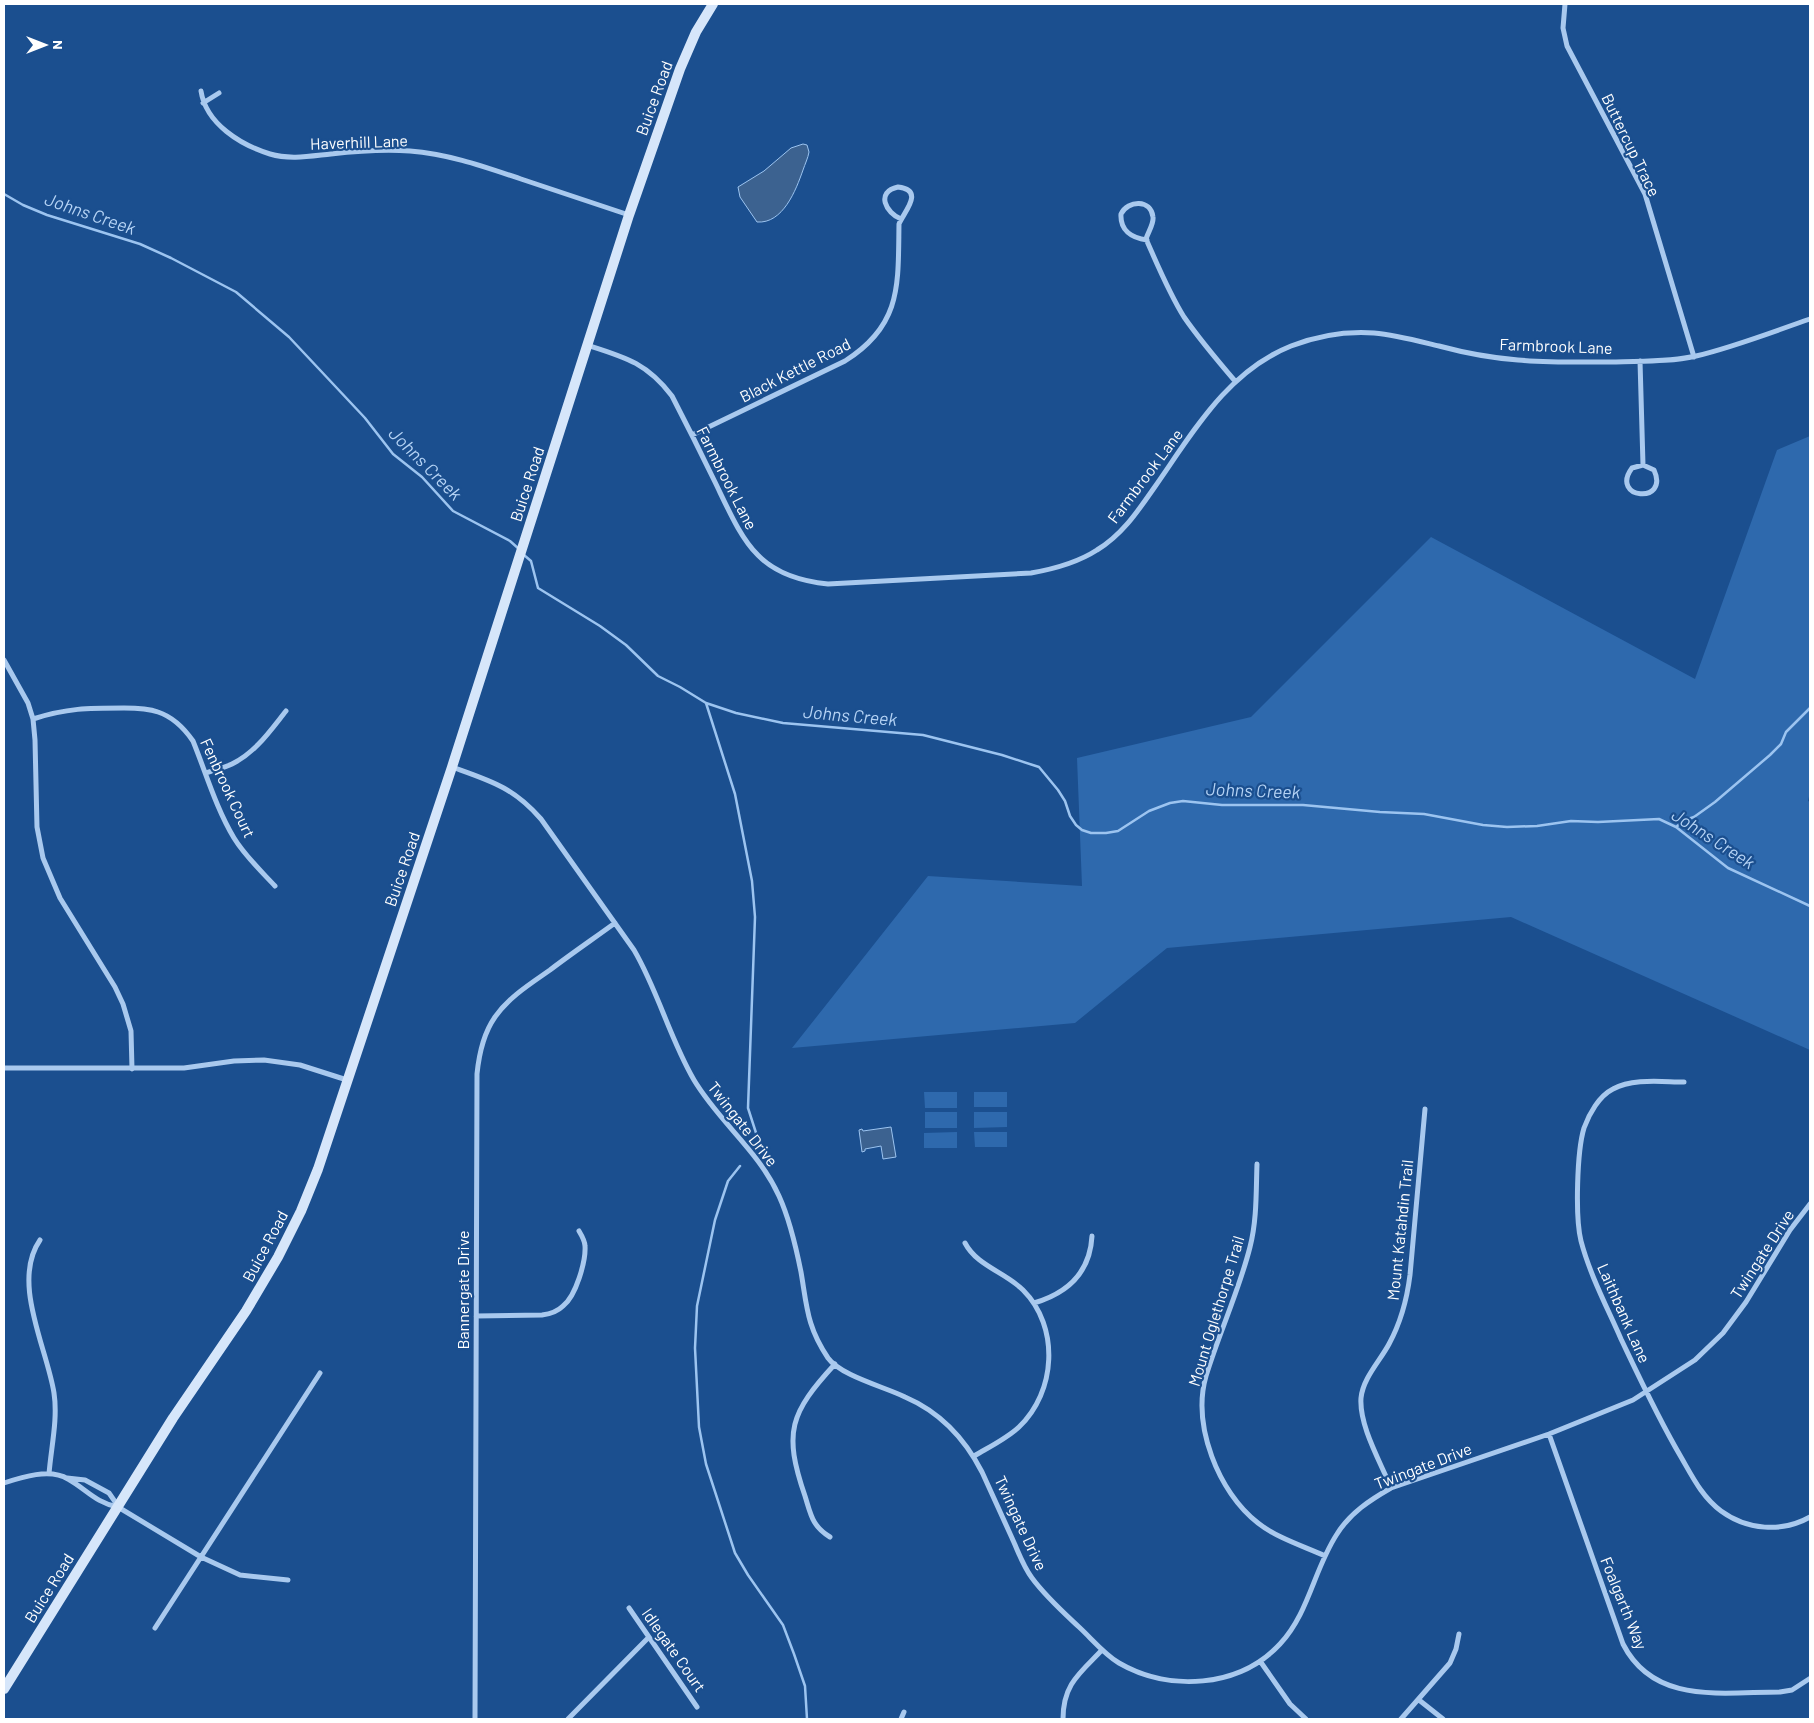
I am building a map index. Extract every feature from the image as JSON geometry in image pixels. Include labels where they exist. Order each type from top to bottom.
[{"type":"street","name":"Buice Road","points":[[4,1689],[173,1418],[246,1311],[278,1257],[301,1211],[318,1169],[452,767],[586,344],[629,215],[680,69],[696,32],[713,4]]},
{"type":"street","name":"Buttercup Trace","points":[[1565,4],[1563,28],[1567,46],[1645,194],[1694,356]]},
{"type":"street","points":[[202,91],[203,103],[219,93]]},
{"type":"street","name":"Haverhill Lane","points":[[203,103],[224,130],[250,146],[271,154],[298,157],[386,150],[435,154],[472,163],[629,215]]},
{"type":"street","name":"Black Kettle Road","points":[[692,435],[845,361],[858,353],[871,341],[887,318],[897,292],[901,219],[908,212],[910,193],[902,188],[894,188],[888,192],[885,202],[889,211],[901,219]]},
{"type":"street","points":[[1147,240],[1133,236],[1121,226],[1121,214],[1128,205],[1141,203],[1151,211],[1154,218],[1147,240],[1164,280],[1184,315],[1208,350],[1235,381]]},
{"type":"street","name":"Farmbrook Lane","points":[[586,344],[629,358],[652,374],[672,396],[744,540],[763,561],[788,576],[808,582],[828,584],[1031,573],[1053,569],[1078,561],[1098,550],[1118,534],[1137,513],[1210,408],[1235,381],[1261,362],[1290,347],[1318,338],[1350,333],[1393,335],[1464,352],[1518,360],[1565,363],[1670,360],[1694,356],[1810,319]]},
{"type":"street","points":[[1640,361],[1643,465]]},
{"type":"street","points":[[1643,465],[1654,470],[1657,477],[1654,489],[1648,494],[1631,491],[1627,485],[1627,478],[1632,468],[1643,465]]},
{"type":"street","points":[[4,660],[28,703],[33,719],[36,740],[37,827],[43,858],[60,898],[115,987],[123,1004],[131,1031],[132,1070]]},
{"type":"street","name":"Fenbrook Court","points":[[33,719],[57,711],[83,708],[141,708],[157,712],[174,720],[193,741],[225,820],[235,838],[250,859],[275,886]]},
{"type":"street","points":[[206,773],[232,764],[249,753],[262,741],[286,710]]},
{"type":"street","name":"Twingate Drive","points":[[452,767],[499,784],[528,804],[541,819],[643,965],[680,1053],[694,1080],[710,1104],[756,1157],[779,1195],[787,1215],[801,1272],[809,1321],[818,1342],[830,1360],[852,1375],[907,1397],[930,1410],[955,1431],[974,1456],[1031,1577],[1045,1595],[1102,1650],[1118,1662],[1138,1672],[1180,1682],[1221,1679],[1242,1672],[1260,1661],[1279,1645],[1295,1624],[1337,1534],[1352,1515],[1370,1500],[1392,1488],[1549,1434],[1633,1400],[1695,1360],[1723,1333],[1746,1302],[1790,1230],[1810,1204]]},
{"type":"street","name":"Bannergate Drive","points":[[475,1719],[476,1074],[478,1058],[483,1040],[496,1016],[513,996],[615,923]]},
{"type":"street","points":[[4,1068],[132,1070],[184,1068],[234,1060],[264,1060],[300,1065],[347,1080]]},
{"type":"street","name":"Laithbank Lane","points":[[1684,1082],[1632,1083],[1612,1089],[1599,1100],[1584,1126],[1580,1143],[1578,1198],[1581,1240],[1596,1285],[1656,1415],[1700,1490],[1721,1511],[1750,1526],[1762,1527],[1791,1524],[1810,1517]]},
{"type":"street","name":"Mount Katahdin Trail","points":[[1392,1488],[1367,1430],[1361,1399],[1366,1382],[1396,1330],[1407,1299],[1425,1109]]},
{"type":"street","name":"Mount Oglethorpe Trail","points":[[1257,1164],[1255,1217],[1251,1244],[1244,1270],[1206,1378],[1202,1401],[1204,1427],[1209,1446],[1222,1478],[1244,1510],[1274,1534],[1326,1556]]},
{"type":"street","points":[[476,1316],[542,1315],[552,1313],[563,1307],[574,1292],[585,1256],[585,1243],[579,1232]]},
{"type":"street","points":[[1034,1303],[1058,1294],[1077,1277],[1088,1260],[1092,1236]]},
{"type":"street","points":[[40,1240],[30,1260],[29,1290],[33,1316],[47,1361],[54,1395],[49,1474]]},
{"type":"street","points":[[964,1243],[974,1257],[1014,1281],[1034,1303],[1044,1322],[1049,1345],[1049,1368],[1043,1391],[1033,1410],[1019,1427],[974,1456]]},
{"type":"street","points":[[830,1537],[820,1531],[814,1523],[795,1469],[792,1443],[795,1424],[802,1404],[813,1388],[835,1364]]},
{"type":"street","points":[[155,1628],[320,1373]]},
{"type":"street","name":"Foalgarth Way","points":[[1549,1434],[1623,1644],[1629,1656],[1638,1667],[1650,1677],[1663,1684],[1681,1690],[1697,1692],[1780,1692],[1792,1690],[1809,1679]]},
{"type":"street","points":[[4,1483],[26,1476],[49,1474],[85,1480],[109,1493],[118,1506]]},
{"type":"street","points":[[67,1478],[106,1504],[118,1506],[200,1557],[240,1575],[288,1580]]},
{"type":"street","name":"Idlegate Court","points":[[630,1608],[697,1707]]},
{"type":"street","points":[[1401,1719],[1450,1663],[1456,1649],[1458,1634]]},
{"type":"street","points":[[568,1719],[649,1637]]},
{"type":"street","points":[[1062,1719],[1066,1693],[1072,1683],[1102,1650]]},
{"type":"street","points":[[1260,1661],[1290,1704],[1306,1719]]},
{"type":"street","points":[[1419,1700],[1443,1719]]},
{"type":"street","points":[[901,1719],[904,1712]]},
{"type":"shaded area","points":[[803,144],[807,145],[809,154],[792,196],[781,212],[774,218],[757,222],[740,197],[738,187],[764,171],[791,148]]},
{"type":"shaded area","points":[[1810,436],[1810,792],[1808,801],[1810,802],[1810,1050],[1511,917],[1167,948],[1075,1023],[792,1048],[928,876],[1082,886],[1077,758],[1251,717],[1431,537],[1695,679],[1777,450]]},
{"type":"shaded area","points":[[924,1092],[957,1092],[957,1108],[925,1108]]},
{"type":"shaded area","points":[[974,1092],[1007,1092],[1007,1107],[974,1107]]},
{"type":"shaded area","points":[[925,1112],[957,1112],[957,1128],[925,1128]]},
{"type":"shaded area","points":[[974,1112],[1007,1112],[1007,1127],[974,1128]]},
{"type":"shaded area","points":[[891,1127],[896,1157],[883,1159],[881,1146],[865,1149],[862,1152],[859,1130]]},
{"type":"shaded area","points":[[957,1132],[957,1148],[924,1148],[924,1133]]},
{"type":"shaded area","points":[[974,1132],[1007,1132],[1007,1147],[975,1147]]},
{"type":"waterway","name":"Johns Creek","points":[[4,194],[23,205],[47,215],[140,244],[236,292],[289,337],[365,418],[393,454],[422,477],[453,511],[510,541],[519,549]]},
{"type":"waterway","name":"Johns Creek","points":[[524,555],[531,561],[538,588],[600,626],[626,645],[658,676],[706,703],[736,713],[783,723],[923,735],[1002,755],[1039,767],[1058,790],[1076,825],[1082,830],[1091,833],[1118,831],[1149,811],[1170,803],[1183,801],[1222,805],[1303,805],[1424,814],[1483,825],[1507,827],[1537,826],[1571,821],[1598,822],[1659,819],[1676,827],[1728,868],[1810,906]]},
{"type":"waterway","points":[[706,703],[735,794],[752,881],[755,917],[748,1108],[757,1136]]},
{"type":"waterway","points":[[1676,827],[1715,802],[1770,755],[1781,744],[1786,732],[1810,708]]},
{"type":"waterway","points":[[740,1166],[728,1181],[715,1220],[697,1306],[695,1348],[699,1427],[706,1464],[735,1553],[783,1625],[794,1654],[805,1686],[807,1719]]}]
